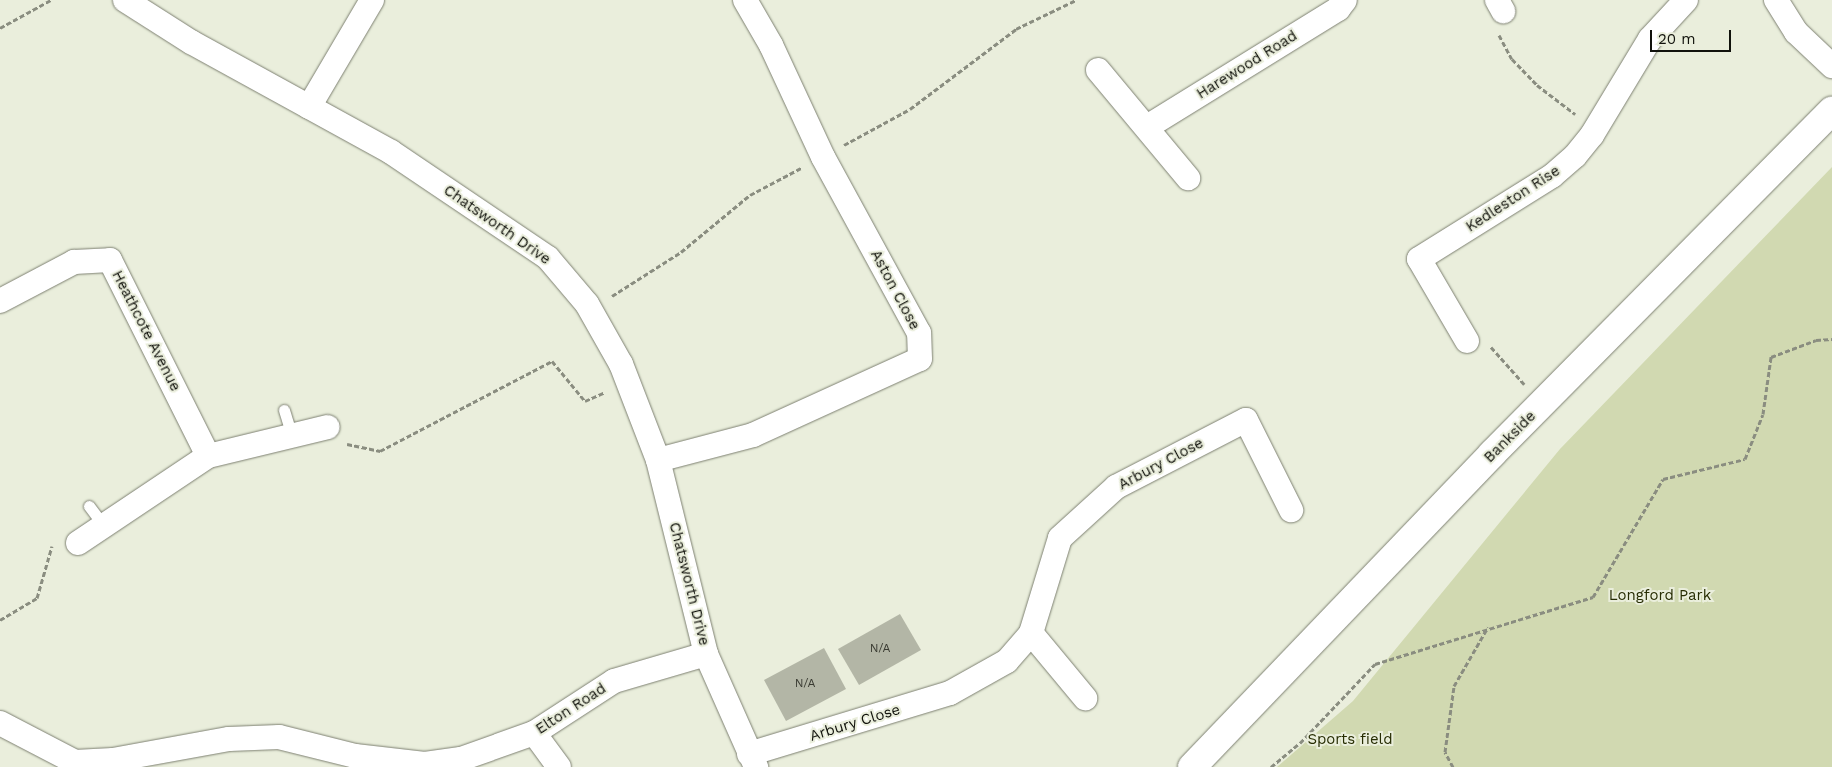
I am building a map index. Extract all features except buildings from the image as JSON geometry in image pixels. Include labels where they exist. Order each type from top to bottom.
[{"type":"street","name":"Chatsworth Drive","points":[[125,0],[191,42],[391,152],[548,258],[590,310],[628,382],[658,460],[706,654],[752,760]]},
{"type":"street","points":[[309,107],[372,0]]},
{"type":"street","name":"Aston Close","points":[[658,460],[753,435],[920,358],[919,333],[823,157],[771,45],[745,0]]},
{"type":"street","name":"Harewood Road","points":[[1147,127],[1338,10],[1345,0]]},
{"type":"street","name":"Kedleston Rise","points":[[1467,340],[1418,259],[1552,176],[1596,128],[1650,39],[1686,0]]},
{"type":"street","points":[[1776,0],[1796,32],[1832,66]]},
{"type":"street","points":[[1098,70],[1188,178]]},
{"type":"street","name":"Bankside","points":[[1192,767],[1542,404],[1832,112]]},
{"type":"street","name":"Heathcote Avenue","points":[[0,301],[74,262],[110,260],[208,456]]},
{"type":"street","name":"Arbury Close","points":[[752,760],[950,693],[1007,661],[1031,633],[1060,538],[1116,487],[1246,420],[1291,510]]},
{"type":"street","points":[[78,544],[208,456],[328,427]]},
{"type":"street","points":[[1031,633],[1085,698]]},
{"type":"street","name":"Elton Road","points":[[0,723],[74,764],[122,759],[229,739],[279,737],[354,756],[425,764],[461,760],[534,733],[614,681],[706,654]]},
{"type":"street","points":[[534,733],[559,767]]},
{"type":"lane","points":[[284,410],[292,436]]},
{"type":"lane","points":[[89,506],[104,526]]},
{"type":"path","points":[[0,28],[51,0]]},
{"type":"path","points":[[590,310],[681,252],[750,195],[910,109],[1016,29],[1076,0]]},
{"type":"path","points":[[1500,5],[1493,25],[1512,59],[1555,102],[1596,128]]},
{"type":"path","points":[[1467,340],[1483,338],[1542,404]]},
{"type":"path","points":[[1271,767],[1300,743],[1375,664],[1489,626],[1593,597],[1663,479],[1745,459],[1763,414],[1771,357],[1816,340],[1832,339]]},
{"type":"path","points":[[328,427],[335,424],[340,441],[380,451],[552,361],[584,400],[628,382]]},
{"type":"path","points":[[0,620],[37,598],[52,546],[72,532],[78,544]]},
{"type":"path","points":[[1453,767],[1445,752],[1454,686],[1489,626]]},
{"type":"green space","name":"Longford Park","points":[[1832,167],[1832,767],[1277,767],[1353,701],[1560,449]]},
{"type":"park label","name":"Sports field","points":[[1350,740]]}]
